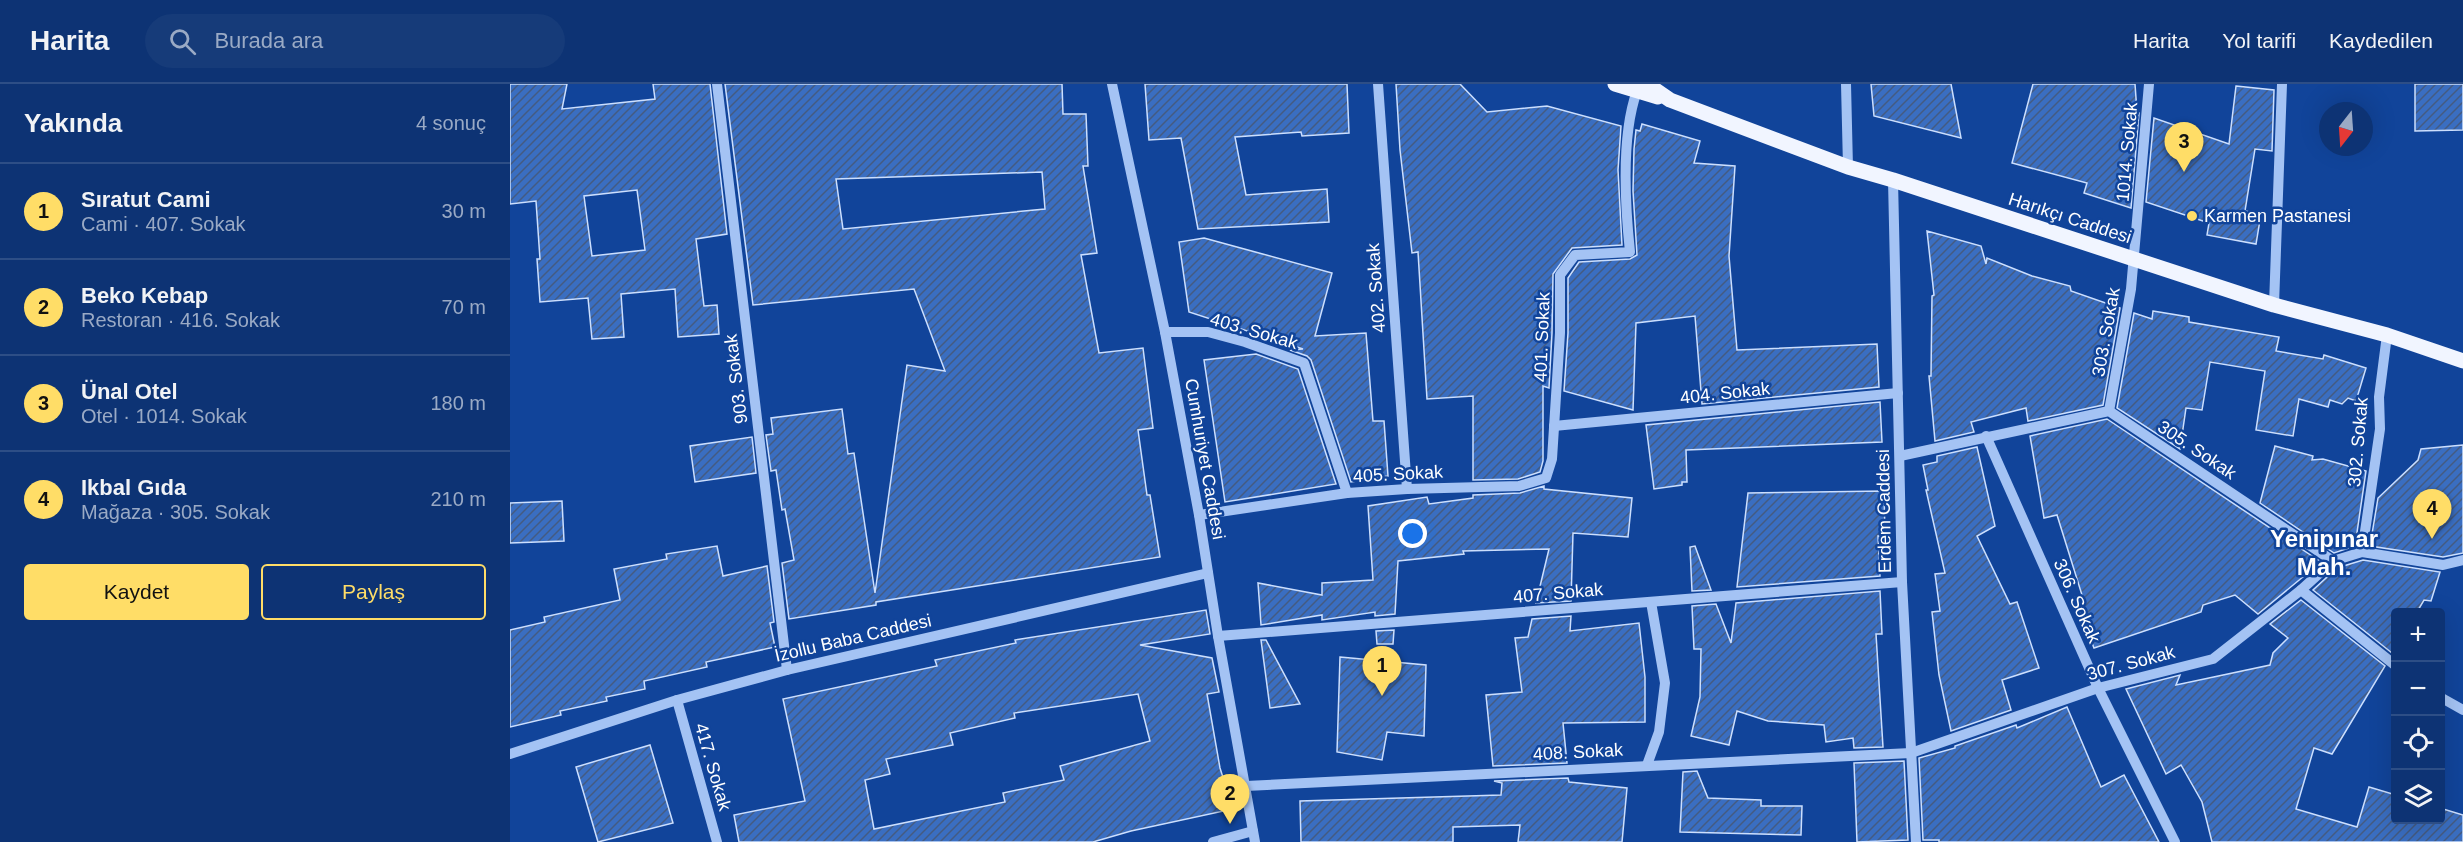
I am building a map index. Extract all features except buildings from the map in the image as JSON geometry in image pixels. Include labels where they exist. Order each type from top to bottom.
[{"type":"main road","name":"Harıkçı Caddesi","points":[[1615,84],[1642,87],[1670,100],[1848,167],[2274,305],[2387,335],[2463,361]]},
{"type":"street","name":"903. Sokak","points":[[717,84],[787,670]]},
{"type":"street","name":"Cumhuriyet Caddesi","points":[[1112,84],[1165,332],[1254,836]]},
{"type":"street","name":"402. Sokak","points":[[1378,84],[1407,489]]},
{"type":"street","points":[[1846,84],[1848,167]]},
{"type":"street","name":"1014. Sokak","points":[[2134,260],[2149,84]]},
{"type":"street","points":[[2274,305],[2282,84]]},
{"type":"street","name":"401. Sokak","points":[[1554,426],[1560,333],[1560,275],[1575,255],[1630,252],[1624,199],[1631,110],[1642,87]]},
{"type":"street","name":"Erdem Caddesi","points":[[1893,180],[1902,582],[1916,842]]},
{"type":"street","name":"303. Sokak","points":[[2109,411],[2134,260]]},
{"type":"street","name":"403. Sokak","points":[[1165,332],[1208,332],[1245,342],[1304,363],[1347,493]]},
{"type":"street","name":"302. Sokak","points":[[2362,552],[2380,429],[2379,397],[2387,335]]},
{"type":"street","name":"404. Sokak","points":[[1554,426],[1898,393]]},
{"type":"street","points":[[1900,456],[2109,411]]},
{"type":"street","name":"305. Sokak","points":[[2109,411],[2333,561]]},
{"type":"street","name":"405. Sokak","points":[[1199,515],[1347,493],[1519,486],[1546,478],[1552,459],[1554,426]]},
{"type":"street","name":"306. Sokak","points":[[1986,436],[2098,688],[2175,842]]},
{"type":"street","points":[[2333,561],[2362,552],[2443,565],[2463,560]]},
{"type":"street","name":"307. Sokak","points":[[1911,753],[2098,688],[2213,659],[2301,590],[2333,561]]},
{"type":"street","name":"İzollu Baba Caddesi","points":[[510,754],[677,700],[787,670],[1208,573]]},
{"type":"street","name":"407. Sokak","points":[[1218,636],[1902,582]]},
{"type":"street","points":[[2301,590],[2391,662]]},
{"type":"street","points":[[1647,765],[1659,732],[1665,683],[1652,602]]},
{"type":"street","name":"417. Sokak","points":[[677,700],[717,842]]},
{"type":"street","points":[[2445,700],[2463,710]]},
{"type":"street","name":"408. Sokak","points":[[1246,786],[1911,753]]},
{"type":"street","points":[[1213,842],[1254,836]]},
{"type":"place","name":"Ünal Otel","points":[[2184,172]]},
{"type":"place","name":"Karmen Pastanesi","points":[[2192,216]]},
{"type":"place","name":"Ikbal Gıda","points":[[2432,539]]},
{"type":"place","name":"Sıratut Cami","points":[[1382,696]]},
{"type":"place","name":"Beko Kebap","points":[[1230,824]]},
{"type":"district","name":"Yenipınar Mah.","points":[[2324,552]]}]
